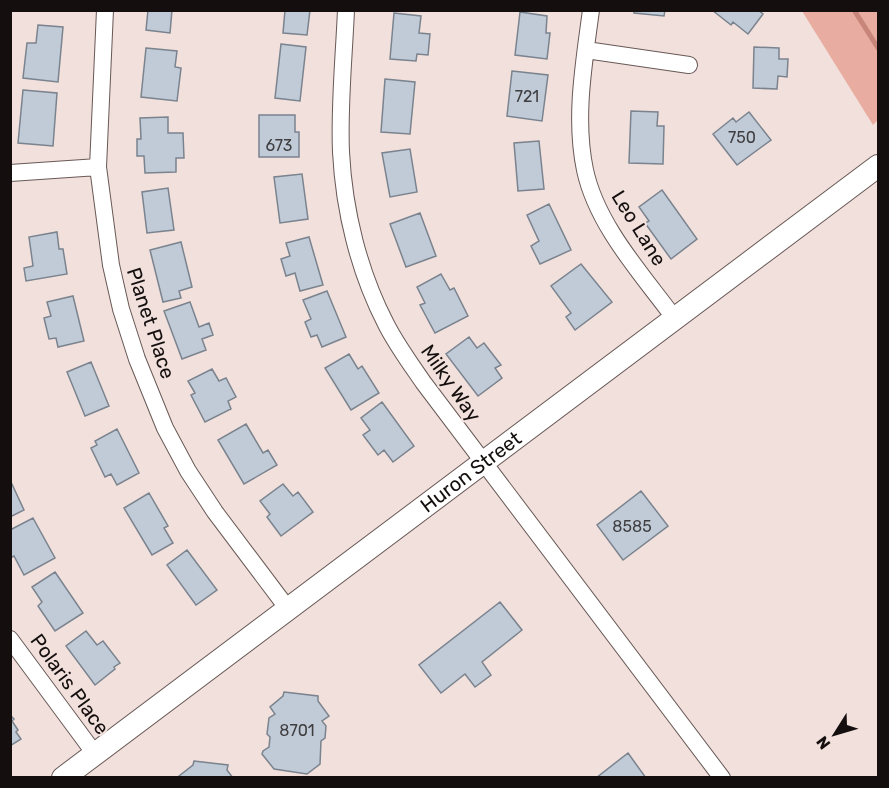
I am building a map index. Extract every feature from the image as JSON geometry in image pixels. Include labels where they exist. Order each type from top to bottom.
[{"type":"main road","name":"Huron Street","points":[[63,777],[879,166]]},
{"type":"street","name":"Planet Place","points":[[105,10],[98,167],[111,265],[121,309],[165,428],[188,471],[214,512],[288,609]]},
{"type":"street","name":"Milky Way","points":[[346,10],[341,152],[343,181],[361,265],[386,326],[423,382],[483,463],[722,777]]},
{"type":"street","name":"Leo Lane","points":[[591,10],[580,104],[581,148],[588,181],[609,226],[675,319]]},
{"type":"street","points":[[586,50],[689,65]]},
{"type":"street","points":[[10,173],[98,167]]},
{"type":"street","name":"Polaris Place","points":[[10,639],[95,754]]},
{"type":"shaded area","points":[[802,11],[878,11],[878,120],[873,125]]},
{"type":"building","points":[[148,10],[172,10],[170,33],[146,30]]},
{"type":"building","points":[[285,10],[310,10],[307,35],[283,33]]},
{"type":"building","points":[[634,10],[665,10],[664,16],[634,13]]},
{"type":"building","points":[[712,10],[758,10],[763,14],[748,34],[733,22],[731,25]]},
{"type":"building","points":[[520,12],[547,16],[546,33],[550,33],[547,59],[515,55]]},
{"type":"building","points":[[394,13],[421,16],[419,33],[430,34],[428,55],[417,54],[416,61],[390,59]]},
{"type":"building","points":[[38,25],[63,27],[58,82],[23,78],[27,43],[36,43]]},
{"type":"building","points":[[281,44],[306,47],[300,101],[275,98]]},
{"type":"building","points":[[754,47],[779,48],[779,59],[788,59],[787,77],[778,76],[777,89],[753,88]]},
{"type":"building","points":[[146,48],[177,51],[175,67],[181,68],[177,101],[141,97]]},
{"type":"building","points":[[512,71],[548,75],[542,121],[507,116]]},
{"type":"building","points":[[385,79],[415,82],[410,134],[381,132]]},
{"type":"building","points":[[23,90],[57,93],[53,146],[18,143]]},
{"type":"building","points":[[631,111],[658,112],[657,126],[664,126],[663,164],[629,163]]},
{"type":"building","points":[[749,112],[771,140],[737,165],[713,134],[733,118],[736,122]]},
{"type":"building","points":[[259,115],[295,115],[295,132],[299,132],[299,157],[259,157]]},
{"type":"building","points":[[168,117],[168,133],[183,133],[184,158],[176,158],[176,172],[145,173],[144,156],[137,156],[137,139],[141,139],[140,118]]},
{"type":"building","points":[[539,141],[544,189],[518,191],[514,143]]},
{"type":"building","points":[[410,149],[417,192],[390,197],[382,153]]},
{"type":"building","points":[[302,174],[308,219],[280,223],[274,177]]},
{"type":"building","points":[[168,188],[174,230],[147,233],[142,192]]},
{"type":"building","points":[[662,190],[697,239],[671,259],[645,223],[649,221],[639,207]]},
{"type":"building","points":[[549,204],[571,250],[540,264],[531,246],[539,241],[527,215]]},
{"type":"building","points":[[420,213],[436,256],[406,267],[390,224]]},
{"type":"building","points":[[57,232],[59,249],[63,249],[67,274],[26,281],[24,268],[33,266],[29,237]]},
{"type":"building","points":[[309,237],[323,285],[300,291],[295,273],[286,276],[281,259],[290,256],[286,243]]},
{"type":"building","points":[[181,242],[192,287],[179,291],[181,298],[163,302],[150,250]]},
{"type":"building","points":[[581,264],[612,302],[575,330],[566,317],[571,313],[551,286]]},
{"type":"building","points":[[441,274],[450,290],[454,288],[468,316],[435,333],[420,305],[425,303],[417,287]]},
{"type":"building","points":[[327,291],[346,337],[322,347],[317,335],[311,337],[305,322],[311,319],[303,300]]},
{"type":"building","points":[[73,296],[84,341],[58,347],[56,338],[49,339],[44,318],[51,316],[47,302]]},
{"type":"building","points":[[190,302],[199,327],[209,323],[213,335],[202,339],[206,350],[182,359],[164,311]]},
{"type":"building","points":[[469,337],[477,348],[484,343],[501,365],[495,368],[502,378],[478,396],[446,354]]},
{"type":"building","points":[[349,354],[358,369],[362,366],[379,393],[351,410],[325,368]]},
{"type":"building","points":[[91,362],[109,406],[85,416],[67,372]]},
{"type":"building","points":[[212,369],[219,381],[226,378],[236,397],[228,401],[231,409],[205,422],[191,395],[195,393],[188,381]]},
{"type":"building","points":[[382,402],[414,446],[393,462],[384,450],[378,455],[363,435],[370,430],[361,418]]},
{"type":"building","points":[[246,424],[263,453],[268,450],[277,465],[244,484],[218,440]]},
{"type":"building","points":[[117,429],[139,473],[117,485],[111,474],[105,477],[91,448],[97,445],[95,441]]},
{"type":"building","points":[[10,483],[24,510],[10,517]]},
{"type":"building","points":[[283,484],[293,496],[298,492],[313,512],[281,536],[267,517],[270,514],[260,501]]},
{"type":"building","points":[[641,491],[668,526],[623,560],[597,525]]},
{"type":"building","points":[[149,493],[168,526],[164,528],[173,543],[152,555],[124,508]]},
{"type":"building","points":[[33,518],[55,558],[24,575],[14,556],[10,558],[10,530]]},
{"type":"building","points":[[187,550],[217,590],[196,605],[167,565]]},
{"type":"building","points":[[55,572],[83,613],[55,631],[38,606],[42,602],[32,587]]},
{"type":"building","points":[[500,602],[522,630],[482,662],[491,675],[475,687],[465,674],[441,693],[419,665]]},
{"type":"building","points":[[86,631],[97,645],[103,641],[120,663],[95,685],[66,646]]},
{"type":"building","points":[[284,692],[318,696],[318,701],[329,716],[322,721],[326,726],[325,738],[321,741],[320,764],[307,774],[274,769],[262,754],[269,747],[270,737],[267,734],[269,718],[275,714],[270,707],[283,696]]},
{"type":"building","points":[[10,715],[14,719],[12,721],[21,739],[10,746]]},
{"type":"building","points":[[628,753],[646,778],[596,778]]},
{"type":"building","points":[[194,761],[228,765],[227,770],[233,778],[181,778],[179,776],[193,765]]},
{"type":"waterway","points":[[854,10],[878,48]]}]
